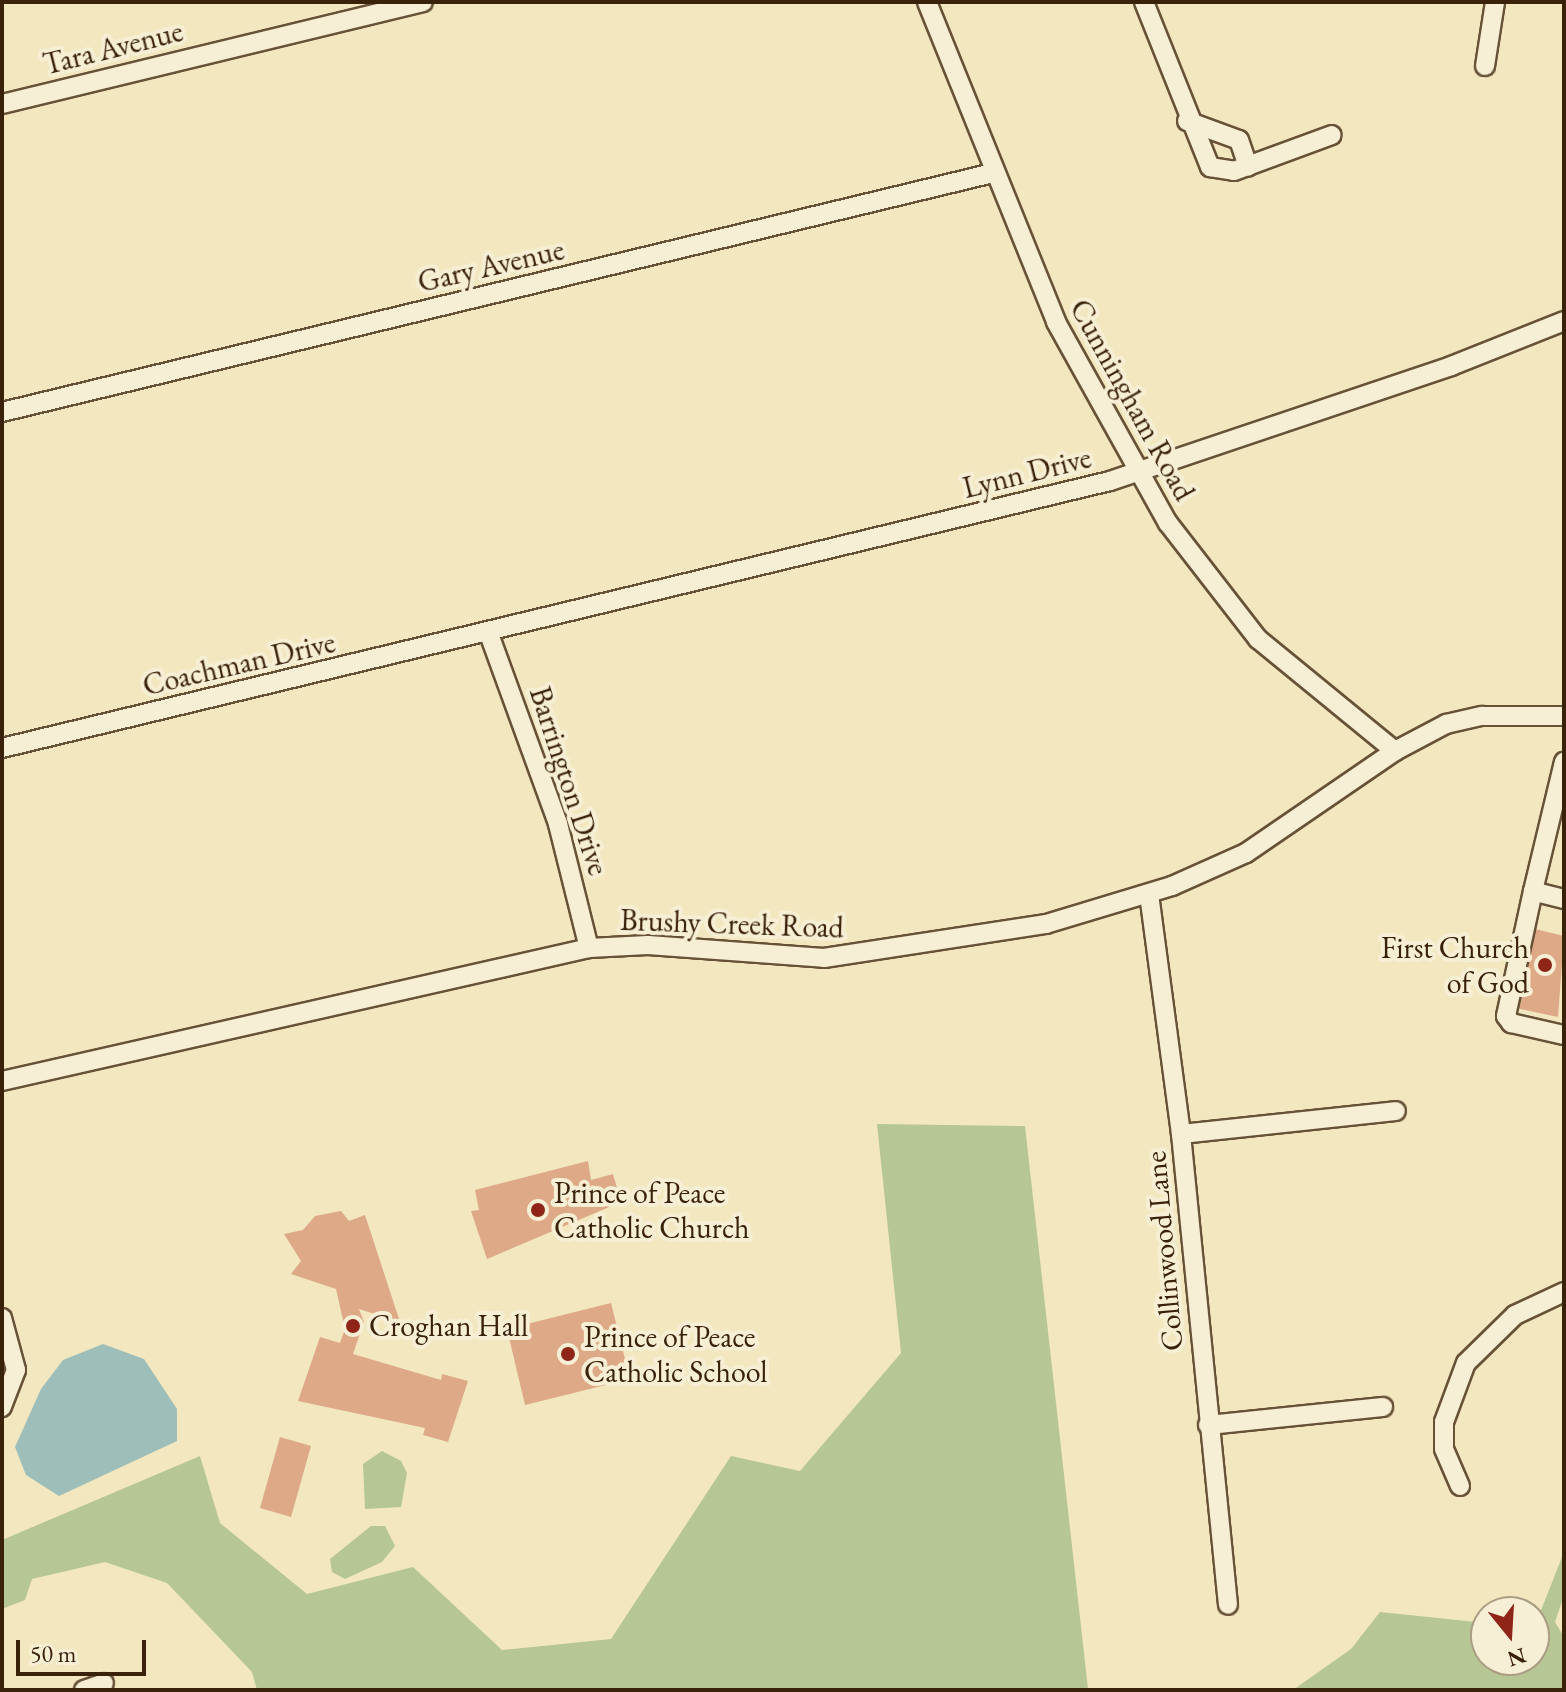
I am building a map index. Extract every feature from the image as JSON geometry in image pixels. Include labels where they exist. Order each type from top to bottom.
[{"type":"street","name":"Tara Avenue","points":[[2,104],[423,2]]},
{"type":"street","points":[[1144,2],[1187,121],[1210,167],[1222,173],[1332,135]]},
{"type":"street","points":[[1485,66],[1495,2]]},
{"type":"street","name":"Cunningham Road","points":[[932,3],[993,173],[1056,322],[1137,473],[1199,569],[1258,639],[1395,751]]},
{"type":"street","points":[[1187,121],[1239,140],[1248,166]]},
{"type":"street","name":"Gary Avenue","points":[[2,412],[993,173]]},
{"type":"street","name":"Lynn Drive","points":[[489,634],[1137,473],[1451,366],[1564,321]]},
{"type":"street","name":"Coachman Drive","points":[[2,748],[489,634]]},
{"type":"street","name":"Barrington Drive","points":[[489,634],[558,824],[589,948]]},
{"type":"street","name":"Brushy Creek Road","points":[[2,1081],[589,948],[857,956],[1046,924],[1149,894],[1267,841],[1395,751],[1446,724],[1482,716],[1562,713]]},
{"type":"street","points":[[1564,762],[1506,1016],[1511,1023],[1564,1035]]},
{"type":"street","points":[[1533,891],[1564,899]]},
{"type":"street","name":"Collinwood Lane","points":[[1149,894],[1181,1134],[1228,1605]]},
{"type":"street","points":[[1181,1134],[1396,1111]]},
{"type":"street","points":[[1460,1486],[1444,1449],[1444,1422],[1466,1363],[1515,1315],[1564,1292]]},
{"type":"street","points":[[2,1318],[16,1370],[2,1407]]},
{"type":"street","points":[[1208,1425],[1383,1407]]},
{"type":"street","points":[[84,1690],[104,1683]]},
{"type":"green space","points":[[877,1124],[1025,1126],[1088,1689],[1094,1690],[257,1690],[252,1672],[167,1583],[105,1562],[32,1579],[25,1600],[2,1609],[2,1540],[200,1456],[220,1523],[307,1594],[413,1567],[502,1650],[611,1639],[731,1456],[800,1471],[901,1353]]},
{"type":"green space","points":[[382,1451],[401,1461],[407,1473],[401,1507],[365,1509],[363,1464]]},
{"type":"green space","points":[[371,1526],[385,1526],[395,1546],[382,1562],[345,1579],[332,1572],[330,1559]]},
{"type":"green space","points":[[1564,1552],[1564,1596],[1555,1622],[1564,1637],[1564,1690],[1293,1690],[1351,1649],[1380,1612],[1470,1621],[1470,1676],[1550,1676],[1550,1596],[1547,1596]]},
{"type":"water","points":[[103,1344],[144,1359],[177,1409],[177,1441],[59,1496],[26,1475],[15,1447],[41,1389],[63,1360]]},
{"type":"building","name":"First Church of God","points":[[1535,929],[1564,936],[1558,1017],[1516,1008]]},
{"type":"building","name":"Prince of Peace Catholic Church","points":[[588,1161],[591,1180],[613,1174],[621,1202],[487,1259],[471,1211],[479,1210],[475,1190]]},
{"type":"building","name":"Croghan Hall","points":[[341,1211],[349,1221],[365,1215],[400,1322],[359,1309],[364,1322],[353,1354],[441,1380],[442,1374],[468,1381],[448,1442],[423,1435],[425,1428],[298,1401],[320,1337],[340,1343],[345,1329],[336,1289],[291,1274],[301,1261],[284,1234],[303,1230],[315,1216]]},
{"type":"building","name":"Prince of Peace Catholic School","points":[[611,1303],[630,1379],[525,1405],[507,1329]]},
{"type":"building","points":[[280,1437],[311,1446],[291,1517],[260,1508]]},
{"type":"place","name":"First Church of God","points":[[1545,965]]},
{"type":"place","name":"Prince of Peace Catholic Church","points":[[538,1210]]},
{"type":"place","name":"Croghan Hall","points":[[353,1326]]},
{"type":"place","name":"Prince of Peace Catholic School","points":[[568,1354]]}]
